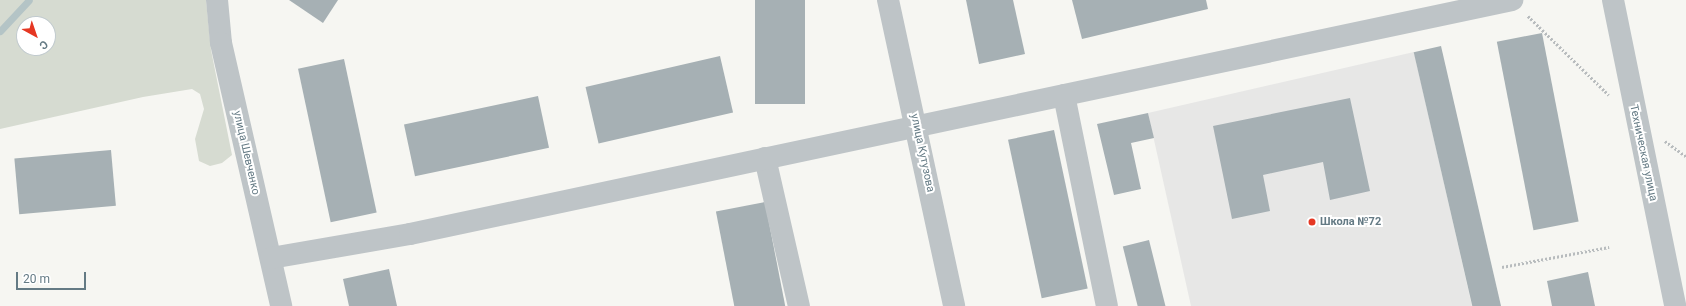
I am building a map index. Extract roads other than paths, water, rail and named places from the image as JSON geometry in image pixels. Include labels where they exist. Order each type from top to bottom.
[{"type":"street","name":"улица Шевченко","points":[[217,0],[221,43],[281,306]]},
{"type":"street","name":"улица Кутузова","points":[[888,0],[954,306]]},
{"type":"street","name":"Техническая улица","points":[[1613,0],[1676,306]]},
{"type":"street","points":[[271,258],[410,234],[1064,95],[1517,5]]},
{"type":"street","points":[[1064,95],[1107,306]]},
{"type":"street","points":[[766,158],[799,306]]},
{"type":"waterway","points":[[0,31],[29,0]]},
{"type":"place","name":"Школа №72","points":[[1312,222]]}]
